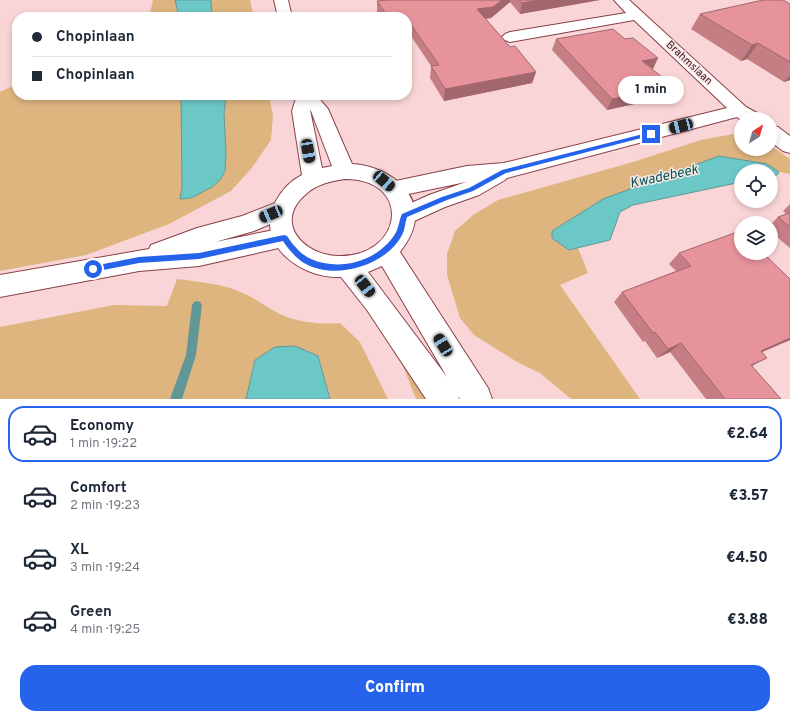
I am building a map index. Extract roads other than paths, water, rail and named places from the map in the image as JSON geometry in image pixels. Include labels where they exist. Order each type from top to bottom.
[{"type":"street","points":[[281,0],[284,12]]},
{"type":"street","name":"Brahmslaan","points":[[621,0],[743,112]]},
{"type":"street","points":[[510,37],[637,15]]},
{"type":"street","points":[[305,100],[301,111],[313,178]]},
{"type":"street","points":[[310,100],[319,109],[345,170]]},
{"type":"street","points":[[394,189],[467,174],[504,172],[734,118]]},
{"type":"street","points":[[778,137],[790,146]]},
{"type":"street","points":[[345,170],[359,171],[372,175],[384,181],[394,189],[402,202],[404,216],[399,234],[386,251],[368,262],[347,267],[327,266],[308,261],[294,251],[284,238],[281,219],[283,209],[290,197],[300,186],[313,178],[328,173],[345,170]]},
{"type":"street","points":[[404,216],[452,196],[471,190],[504,172]]},
{"type":"street","points":[[139,260],[197,238],[246,224],[283,209]]},
{"type":"street","points":[[0,286],[139,260],[199,256],[284,238]]},
{"type":"street","points":[[386,251],[477,399]]},
{"type":"street","points":[[347,267],[359,279],[376,301],[444,399]]},
{"type":"water","points":[[175,0],[211,0],[212,12],[178,12]]},
{"type":"water","points":[[181,100],[225,100],[224,113],[226,153],[225,171],[220,180],[212,187],[191,198],[180,199],[182,188]]},
{"type":"water","name":"Kwadebeek","points":[[719,156],[767,164],[734,164],[734,183],[633,205],[620,212],[610,240],[569,250],[552,238],[552,231],[603,199]]},
{"type":"water","points":[[295,346],[318,356],[330,399],[246,399],[255,360],[275,347]]},
{"type":"waterway","points":[[176,399],[191,355],[197,305]]}]
